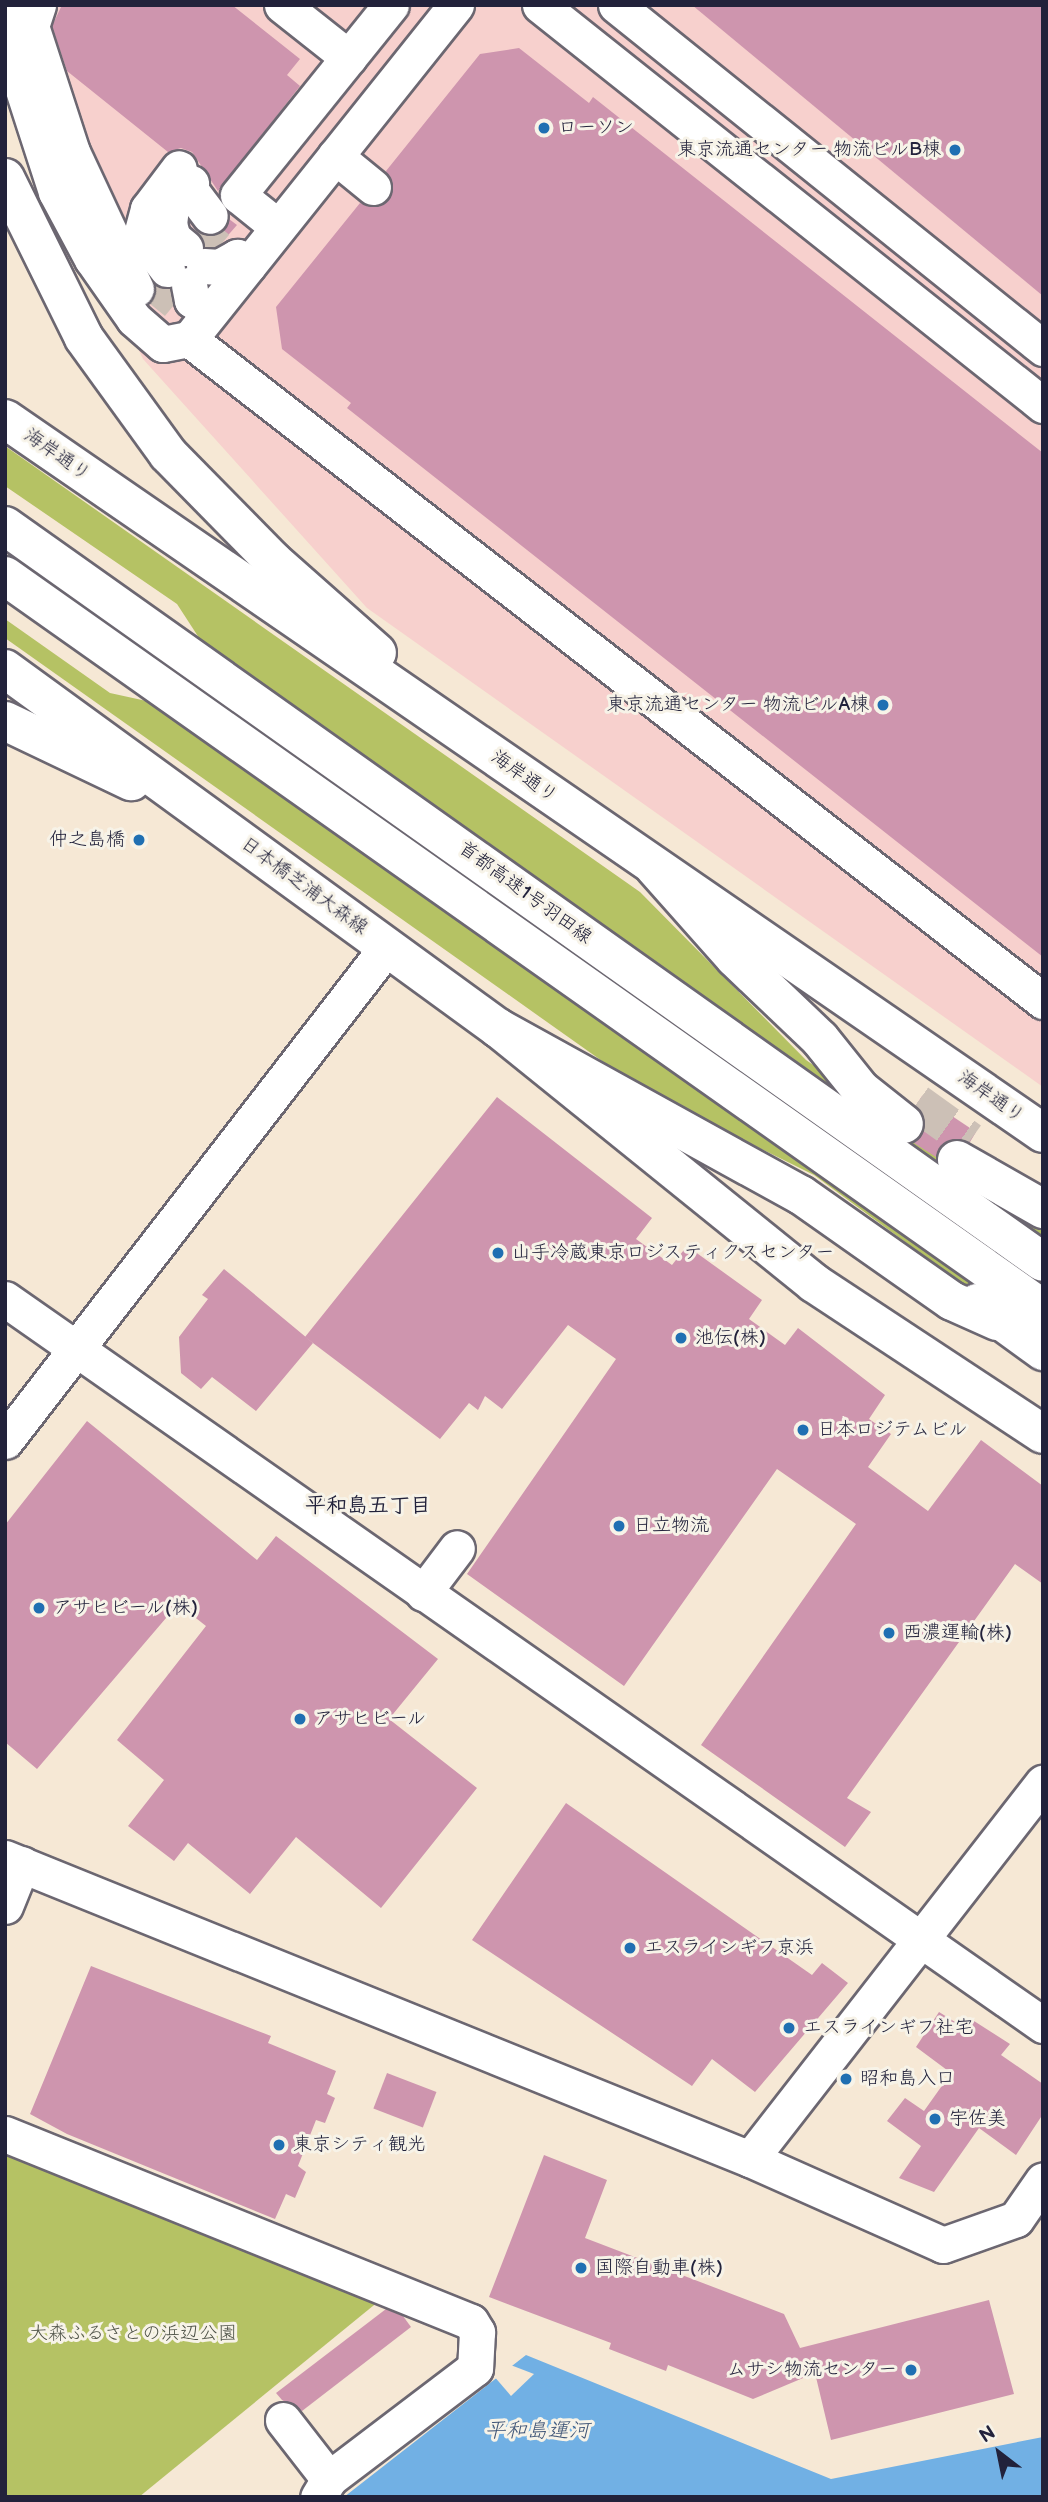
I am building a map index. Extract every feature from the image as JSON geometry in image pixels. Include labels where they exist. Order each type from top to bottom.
[{"type":"main road","points":[[5,178],[84,338],[168,454],[272,561],[489,753]]},
{"type":"main road","name":"海岸通り","points":[[5,419],[1043,1133]]},
{"type":"main road","name":"首都高速1号羽田線","points":[[5,526],[1043,1262]]},
{"type":"main road","name":"首都高速1号羽田線","points":[[5,576],[1043,1309]]},
{"type":"main road","points":[[5,669],[221,825]]},
{"type":"main road","points":[[5,721],[221,825]]},
{"type":"main road","name":"日本橋芝浦大森線","points":[[221,825],[387,947]]},
{"type":"main road","points":[[655,868],[735,958],[820,1039],[860,1089],[911,1114]]},
{"type":"main road","points":[[387,947],[498,1028],[814,1283],[1043,1434]]},
{"type":"main road","points":[[498,1028],[813,1203],[952,1301],[997,1321],[1043,1351]]},
{"type":"main road","points":[[1043,1194],[964,1150],[1043,1209]]},
{"type":"street","points":[[282,5],[349,58]]},
{"type":"street","points":[[278,226],[238,195],[391,5]]},
{"type":"street","points":[[201,265],[278,226],[456,5]]},
{"type":"street","points":[[540,5],[1043,405]]},
{"type":"street","points":[[616,5],[1043,348]]},
{"type":"street","points":[[25,14],[72,152],[118,257],[141,298],[1043,1001]]},
{"type":"street","points":[[335,156],[373,187]]},
{"type":"street","points":[[189,338],[201,265],[185,184],[148,209],[141,235],[201,265]]},
{"type":"street","points":[[5,1441],[387,947]]},
{"type":"street","points":[[5,1299],[918,1942],[1043,2025]]},
{"type":"street","points":[[423,1593],[457,1548]]},
{"type":"street","points":[[750,2159],[1043,1783]]},
{"type":"street","points":[[5,1906],[14,1861],[750,2159],[943,2245],[1016,2219],[1043,2180]]},
{"type":"street","points":[[5,2134],[471,2322],[477,2332],[479,2351],[475,2368],[441,2389],[323,2488],[283,2420]]},
{"type":"shaded area","points":[[5,5],[1043,5],[1043,1087],[367,608],[143,359],[61,188],[9,32]]},
{"type":"green space","points":[[5,446],[640,892],[806,1060],[1043,1225],[1043,1239],[203,644],[177,604],[5,486]]},
{"type":"green space","points":[[5,619],[110,693],[151,702],[1026,1319],[1021,1327],[814,1175],[643,1090],[5,638]]},
{"type":"green space","name":"大森ふるさとの浜辺公園","points":[[5,2141],[379,2301],[139,2497],[5,2497]]},
{"type":"water","name":"平和島運河","points":[[526,2355],[831,2479],[1043,2437],[1043,2497],[344,2497]]},
{"type":"pier","points":[[508,2364],[534,2374],[511,2396],[493,2375]]},
{"type":"building","points":[[62,5],[232,5],[300,59],[287,75],[300,86],[218,191],[192,152],[181,148],[168,152],[67,71],[52,26]]},
{"type":"building","name":"東京流通センター 物流ビルB棟","points":[[692,5],[1043,5],[1043,296]]},
{"type":"building","name":"東京流通センター 物流ビルA棟","points":[[519,48],[589,103],[593,97],[1043,453],[1043,957],[347,408],[351,403],[282,349],[276,307],[360,203],[370,207],[388,200],[393,190],[386,171],[480,54]]},
{"type":"building","points":[[229,219],[237,225],[223,241],[204,246],[198,231],[213,236],[223,232]]},
{"type":"building","points":[[155,285],[169,289],[170,309],[154,297]]},
{"type":"building","points":[[922,1096],[976,1132],[970,1142],[947,1141],[936,1157],[914,1143],[925,1128],[924,1115],[916,1105]]},
{"type":"building","points":[[497,1097],[652,1218],[636,1239],[672,1265],[687,1246],[762,1300],[749,1319],[785,1345],[798,1328],[885,1395],[869,1419],[891,1434],[868,1467],[928,1511],[981,1440],[1043,1486],[1043,1584],[1015,1564],[847,1798],[871,1812],[845,1847],[701,1745],[856,1524],[777,1469],[624,1686],[467,1574],[616,1359],[568,1325],[502,1409],[485,1396],[478,1410],[469,1403],[440,1439],[305,1337]]},
{"type":"building","points":[[224,1269],[313,1343],[256,1411],[212,1377],[201,1389],[181,1373],[179,1337],[208,1299],[202,1295]]},
{"type":"building","points":[[87,1421],[257,1560],[276,1536],[438,1659],[389,1719],[477,1788],[381,1908],[296,1837],[250,1894],[188,1843],[174,1861],[128,1826],[164,1780],[117,1740],[206,1626],[178,1604],[37,1769],[5,1742],[5,1525]]},
{"type":"building","name":"エスラインギフ京浜","points":[[566,1803],[812,1975],[822,1963],[848,1983],[755,2092],[712,2059],[692,2086],[472,1940]]},
{"type":"building","points":[[91,1966],[271,2036],[268,2043],[336,2071],[327,2094],[335,2098],[325,2123],[316,2120],[298,2166],[306,2172],[295,2198],[286,2194],[275,2219],[67,2134],[30,2114]]},
{"type":"building","points":[[939,2012],[968,2030],[974,2021],[1010,2044],[1001,2055],[1043,2084],[1043,2114],[1016,2155],[979,2128],[934,2192],[899,2178],[921,2146],[887,2121],[905,2098],[924,2111],[951,2073],[916,2047]]},
{"type":"building","points":[[387,2073],[436,2092],[423,2127],[373,2108]]},
{"type":"building","name":"国際自動車(株)","points":[[544,2155],[607,2180],[585,2238],[784,2314],[800,2348],[989,2300],[1014,2394],[831,2440],[815,2373],[753,2399],[668,2365],[666,2371],[609,2349],[611,2343],[489,2297]]},
{"type":"building","points":[[386,2309],[403,2316],[411,2327],[302,2411],[282,2400],[276,2393]]},
{"type":"tunnel","points":[[198,231],[218,248]]},
{"type":"tunnel","points":[[155,285],[176,302]]},
{"type":"tunnel","points":[[917,1103],[970,1141]]},
{"type":"place","name":"ローソン","points":[[544,128]]},
{"type":"place","name":"東京流通センター 物流ビルB棟","points":[[955,150]]},
{"type":"place","name":"東京流通センター 物流ビルA棟","points":[[883,705]]},
{"type":"place","name":"仲之島橋","points":[[139,840]]},
{"type":"place","name":"山手冷蔵東京ロジスティクスセンター","points":[[498,1253]]},
{"type":"place","name":"池伝(株)","points":[[681,1338]]},
{"type":"place","name":"日本ロジテムビル","points":[[803,1430]]},
{"type":"place","name":"日立物流","points":[[619,1526]]},
{"type":"place","name":"アサヒビール(株)","points":[[39,1608]]},
{"type":"place","name":"西濃運輸(株)","points":[[889,1633]]},
{"type":"place","name":"アサヒビール","points":[[300,1719]]},
{"type":"place","name":"エスラインギフ京浜","points":[[630,1948]]},
{"type":"place","name":"エスラインギフ社宅","points":[[789,2028]]},
{"type":"place","name":"昭和島入口","points":[[846,2079]]},
{"type":"place","name":"宇佐美","points":[[935,2119]]},
{"type":"place","name":"東京シティ観光","points":[[279,2145]]},
{"type":"place","name":"国際自動車(株)","points":[[581,2268]]},
{"type":"place","name":"ムサシ物流センター","points":[[911,2370]]},
{"type":"district","name":"平和島五丁目","points":[[368,1506]]}]
